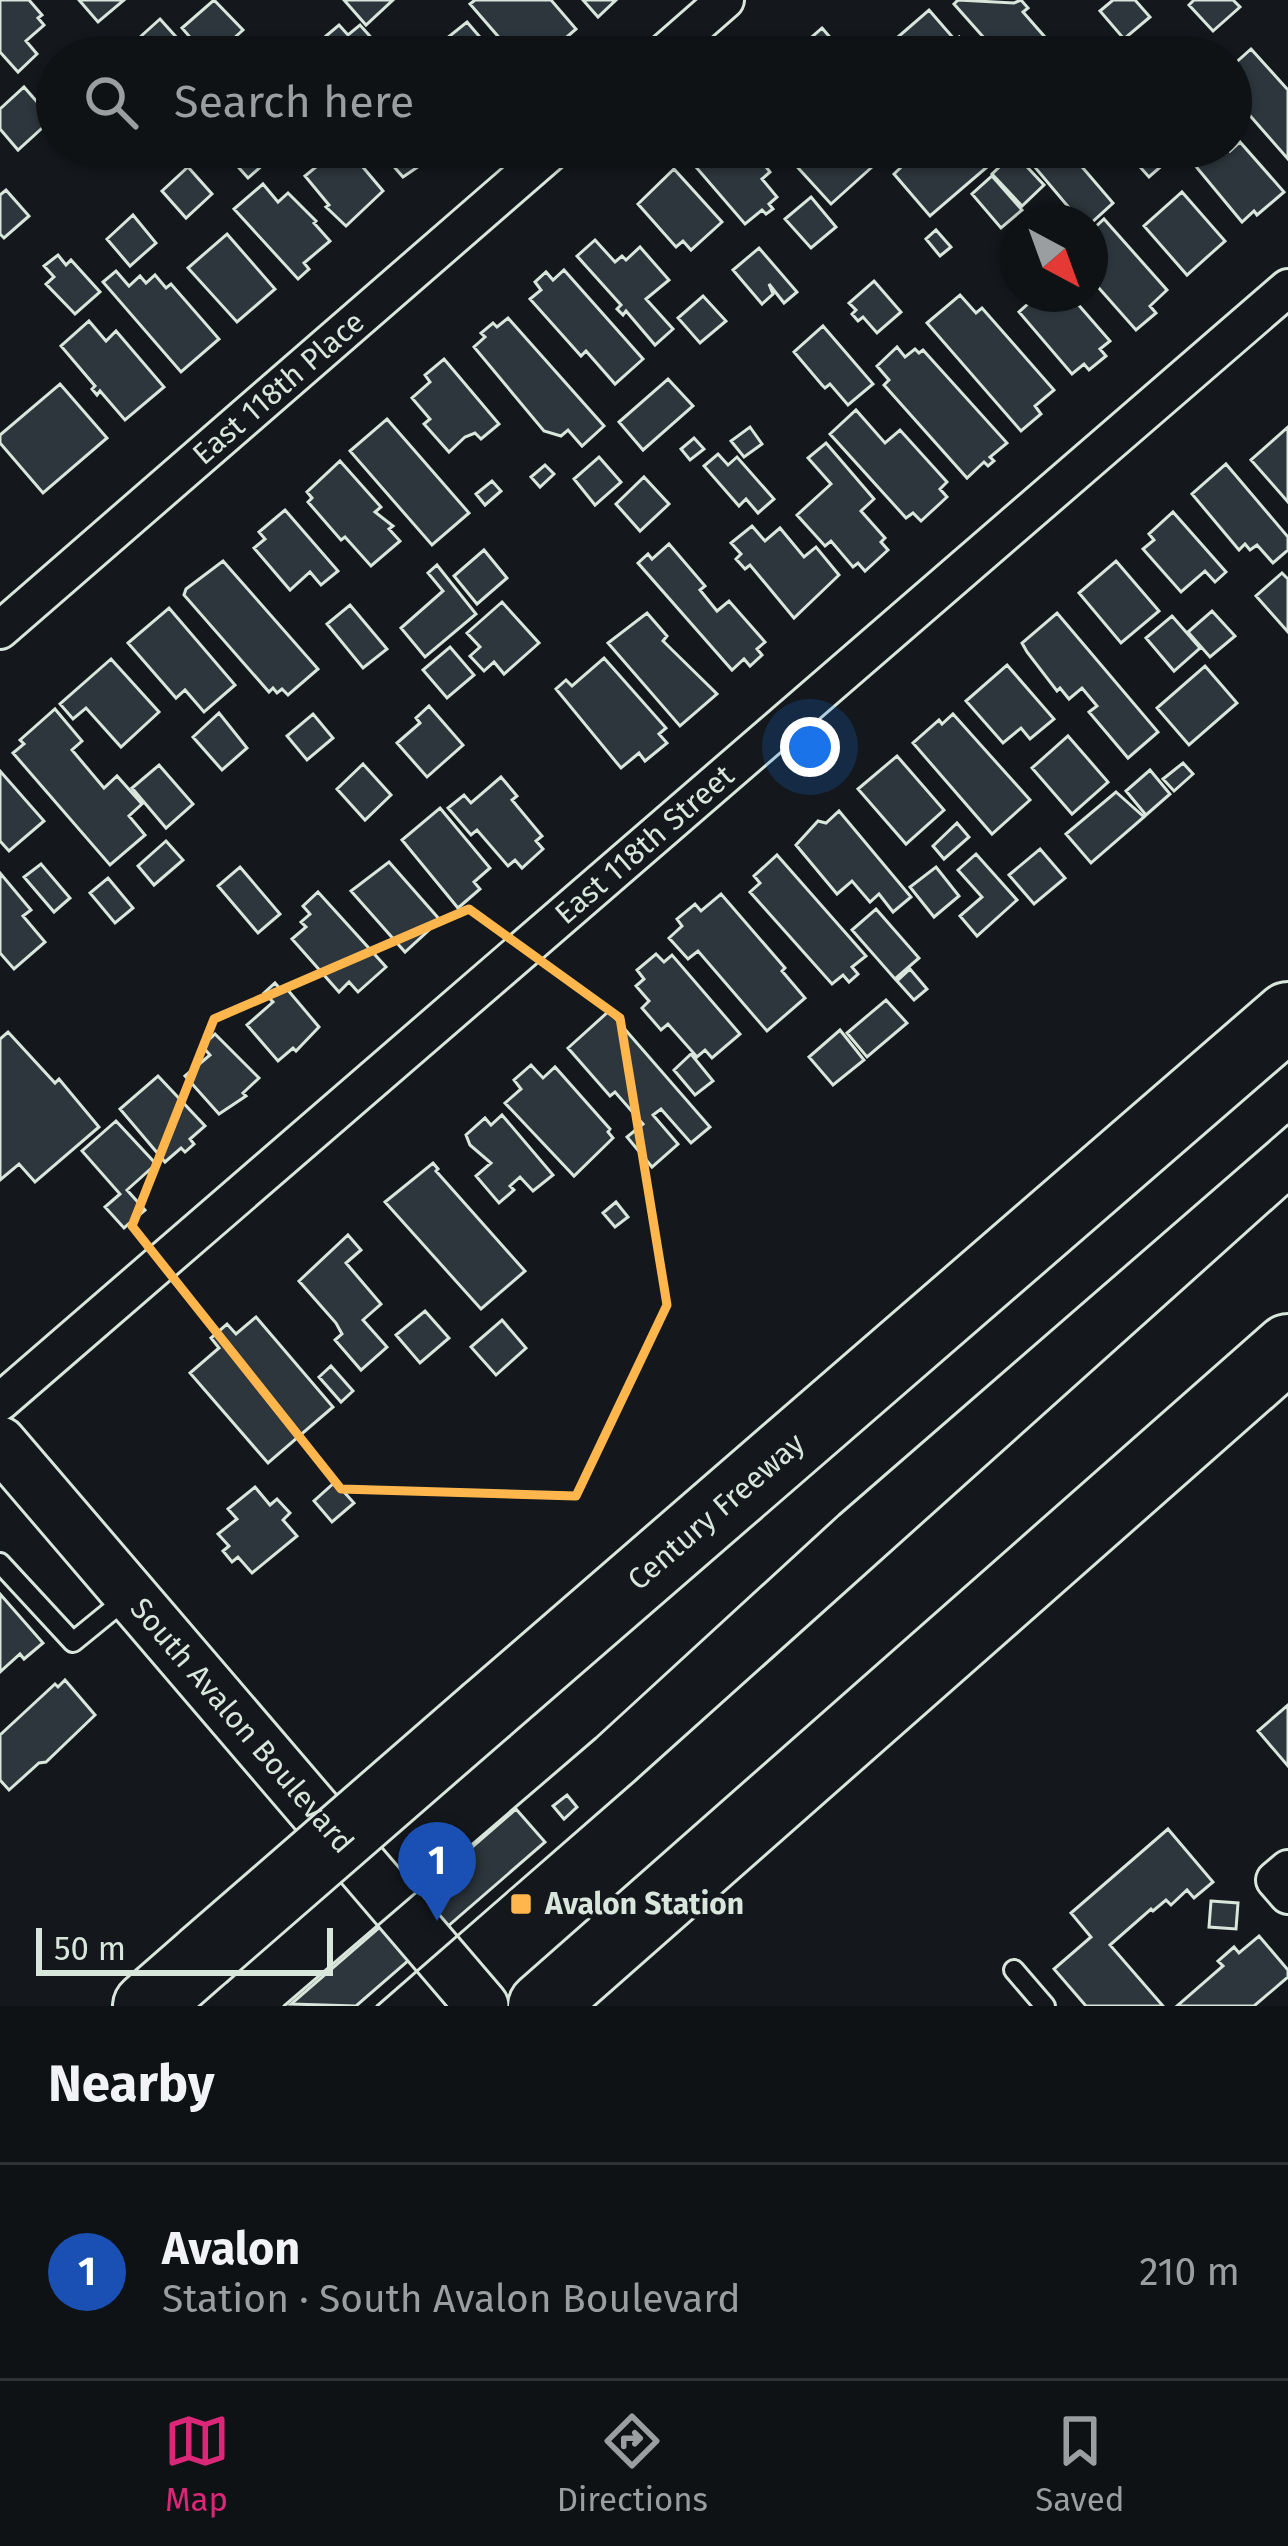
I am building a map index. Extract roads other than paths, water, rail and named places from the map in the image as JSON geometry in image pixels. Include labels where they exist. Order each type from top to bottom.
[{"type":"highway","name":"Century Freeway","points":[[147,2006],[1288,1016]]},
{"type":"highway","points":[[542,2006],[1288,1348]]},
{"type":"main road","name":"South Avalon Boulevard","points":[[0,1443],[482,2006]]},
{"type":"street","points":[[683,36],[725,0]]},
{"type":"street","name":"East 118th Place","points":[[0,630],[532,168]]},
{"type":"street","name":"East 118th Street","points":[[0,1402],[1288,288]]},
{"type":"lane","points":[[0,1563],[73,1642],[131,1595]]},
{"type":"lane","points":[[1014,1970],[1045,2006]]},
{"type":"tram line","points":[[284,2006],[596,1738],[839,1515],[1288,1125]]},
{"type":"tram line","points":[[377,2006],[1288,1195]]},
{"type":"place","name":"Avalon Station","points":[[521,1904]]},
{"type":"place","name":"Avalon","points":[[437,1921]]}]
